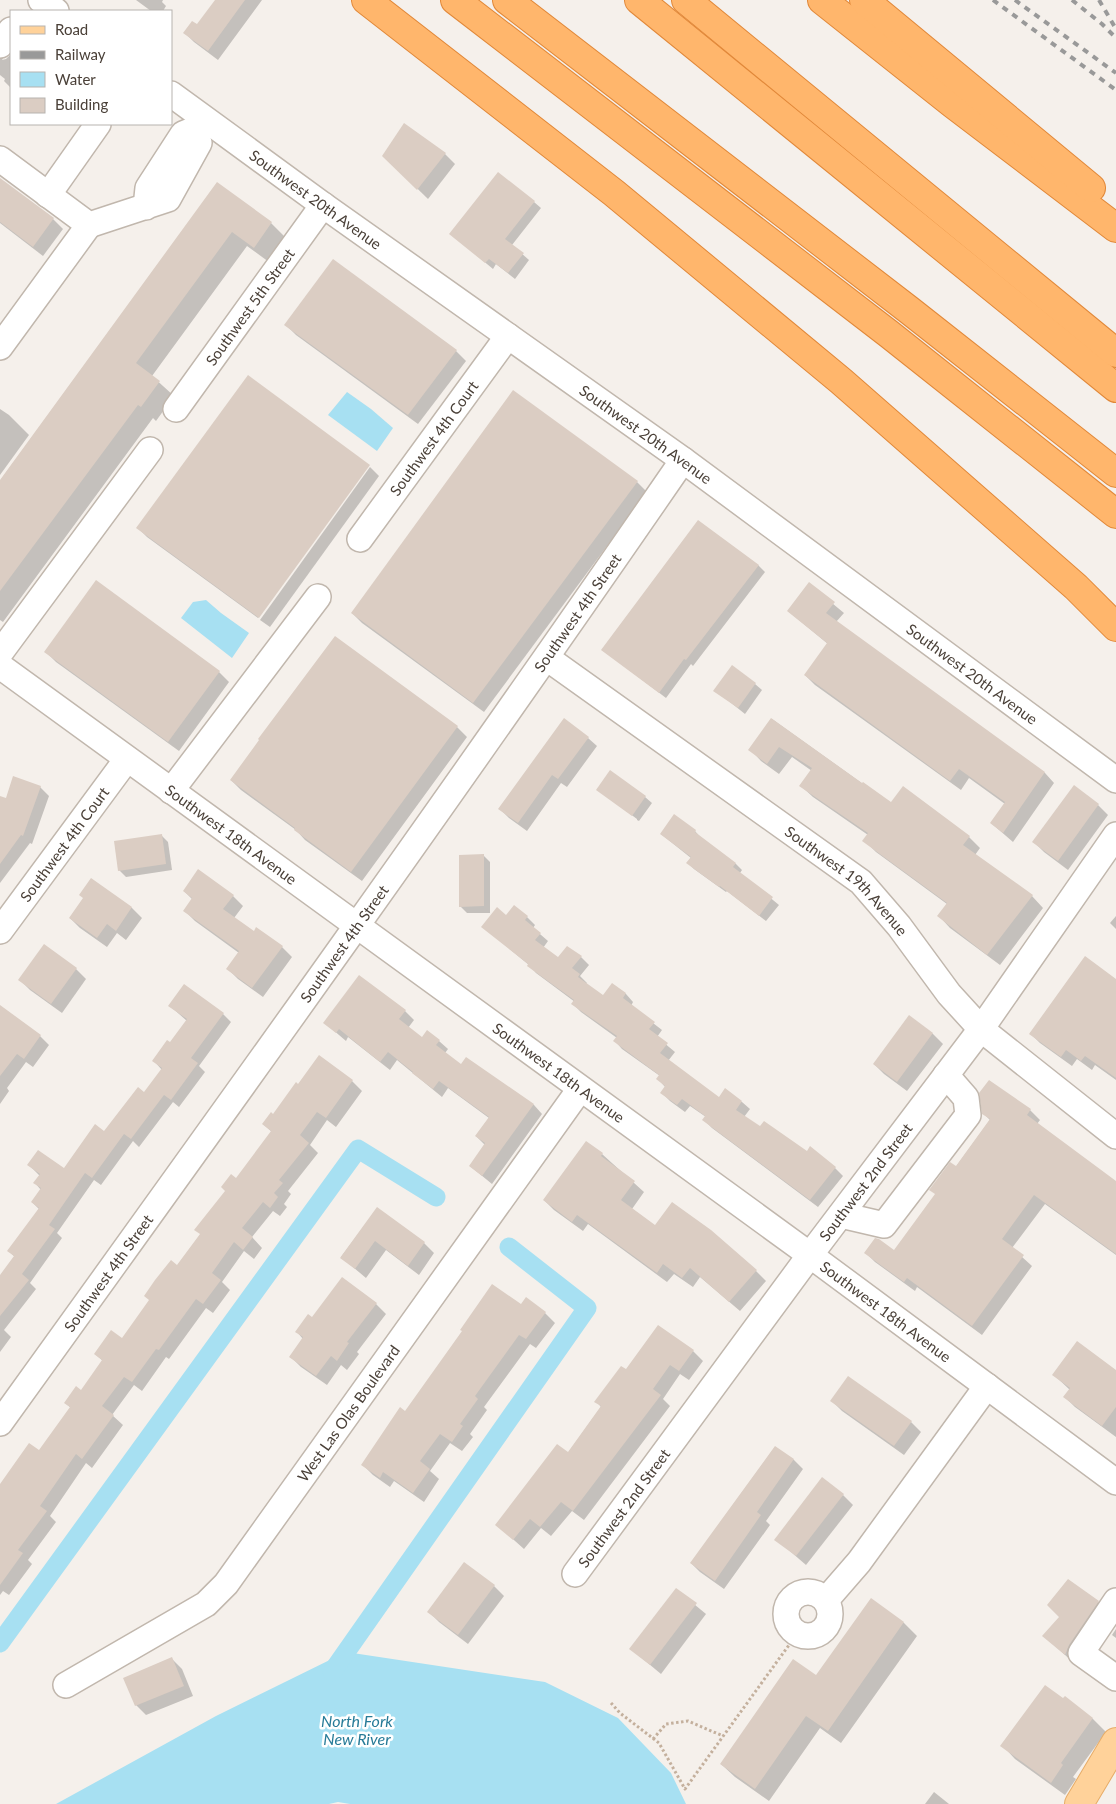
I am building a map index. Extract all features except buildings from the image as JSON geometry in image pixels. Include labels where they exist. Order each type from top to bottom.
[{"type":"highway","points":[[366,0],[614,193],[842,381],[1076,587],[1116,627]]},
{"type":"highway","points":[[455,0],[882,328],[1116,514]]},
{"type":"highway","points":[[507,0],[916,315],[1116,473]]},
{"type":"highway","points":[[639,0],[1116,388]]},
{"type":"highway","points":[[686,0],[1116,353]]},
{"type":"highway","points":[[822,0],[946,99],[1116,228]]},
{"type":"highway","points":[[864,0],[1116,207]]},
{"type":"main road","points":[[1079,1804],[1116,1742]]},
{"type":"street","points":[[41,0],[55,10]]},
{"type":"street","points":[[0,45],[10,31]]},
{"type":"street","name":"Southwest 20th Avenue","points":[[172,95],[200,124],[323,204],[683,460],[1116,780]]},
{"type":"street","points":[[0,347],[8,319],[89,225],[168,199],[199,143],[200,124]]},
{"type":"street","points":[[48,194],[97,125]]},
{"type":"street","points":[[0,159],[89,225]]},
{"type":"street","name":"Southwest 5th Street","points":[[176,409],[323,204]]},
{"type":"street","name":"Southwest 4th Court","points":[[360,539],[508,336]]},
{"type":"street","points":[[0,653],[150,450]]},
{"type":"street","name":"Southwest 4th Street","points":[[0,1423],[358,927],[683,460]]},
{"type":"street","points":[[171,791],[318,597]]},
{"type":"street","name":"Southwest 19th Avenue","points":[[547,658],[861,882],[899,926],[949,994],[981,1029],[1116,1136]]},
{"type":"street","name":"Southwest 18th Avenue","points":[[0,666],[810,1256],[1116,1482]]},
{"type":"street","name":"Southwest 4th Court","points":[[0,931],[127,759]]},
{"type":"street","name":"Southwest 2nd Street","points":[[575,1574],[810,1256],[981,1029],[1116,835]]},
{"type":"street","points":[[841,1215],[884,1225],[962,1122],[968,1114],[966,1098],[946,1075]]},
{"type":"street","name":"West Las Olas Boulevard","points":[[66,1685],[206,1604],[226,1584],[580,1089]]},
{"type":"street","points":[[826,1600],[859,1562],[987,1386]]},
{"type":"street","points":[[1116,1601],[1081,1653],[1116,1678]]},
{"type":"path","points":[[611,1703],[620,1713],[659,1743],[685,1789],[789,1645]]},
{"type":"path","points":[[654,1739],[666,1724],[688,1721],[724,1736]]},
{"type":"water","points":[[347,392],[393,428],[377,451],[328,415]]},
{"type":"water","points":[[206,600],[249,633],[232,658],[181,618],[193,602]]},
{"type":"water","name":"North Fork New River","points":[[346,1652],[545,1682],[618,1718],[671,1773],[686,1804],[350,1804],[338,1802],[329,1804],[56,1804],[216,1716]]},
{"type":"waterway","points":[[0,1643],[358,1149],[436,1197]]},
{"type":"waterway","points":[[332,1672],[587,1308],[509,1247]]},
{"type":"railway","points":[[993,0],[1116,90]]},
{"type":"railway","points":[[1015,0],[1116,73]]},
{"type":"railway","points":[[1072,0],[1116,38]]},
{"type":"railway","points":[[1099,0],[1116,29]]}]
